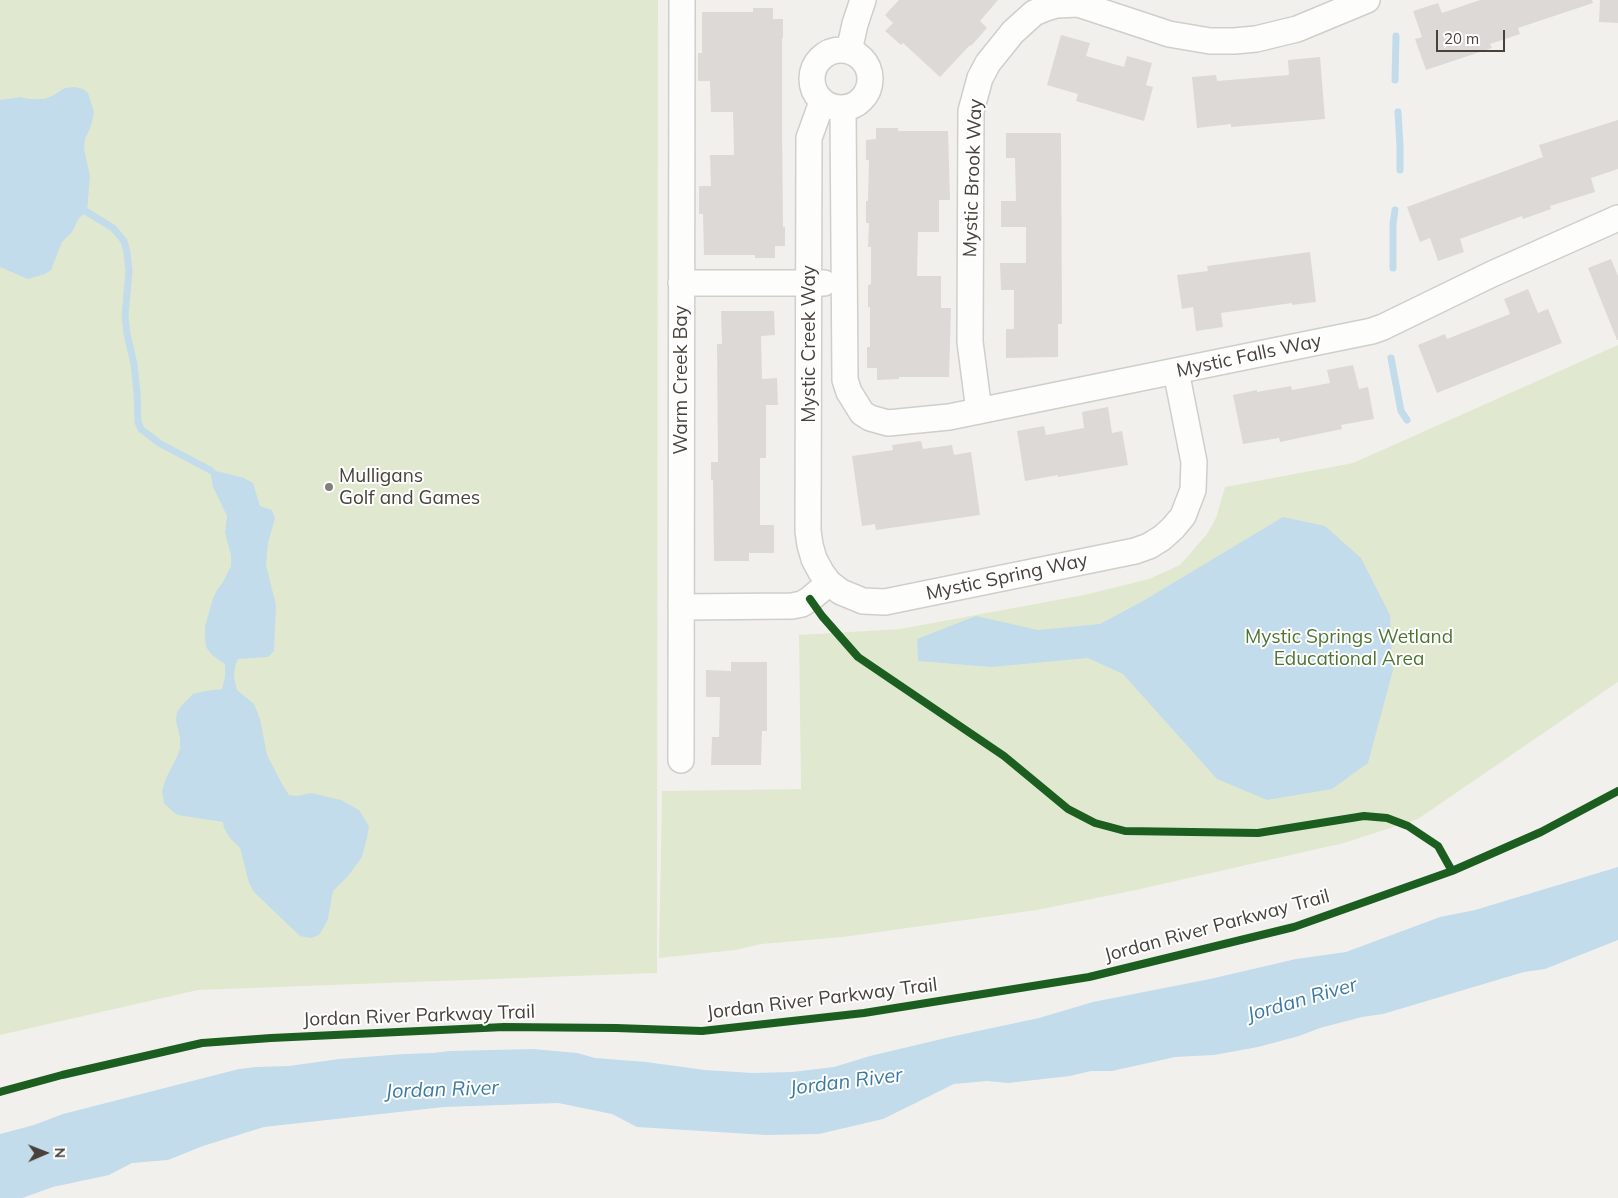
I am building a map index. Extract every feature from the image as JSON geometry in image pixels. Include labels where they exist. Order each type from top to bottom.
[{"type":"street","name":"Warm Creek Bay","points":[[681,760],[682,0]]},
{"type":"street","points":[[850,51],[858,13],[864,0]]},
{"type":"street","name":"Mystic Brook Way","points":[[979,411],[970,342],[972,111],[980,78],[988,63],[1013,32],[1034,13],[1056,5],[1068,4],[1089,7],[1186,38],[1210,41],[1241,40],[1297,29],[1367,0]]},
{"type":"street","points":[[850,51],[858,55],[869,69],[870,87],[866,96],[852,107],[833,106],[816,94],[812,85],[812,75],[822,57],[830,52],[850,51]]},
{"type":"street","name":"Mystic Creek Way","points":[[829,583],[820,572],[814,559],[808,531],[809,138],[833,106]]},
{"type":"street","name":"Mystic Creek Way","points":[[833,106],[844,284],[845,380],[849,392],[862,413]]},
{"type":"street","name":"Mystic Falls Way","points":[[862,413],[879,421],[897,423],[949,417],[1383,327],[1501,270],[1618,218]]},
{"type":"street","points":[[681,283],[844,284]]},
{"type":"street","name":"Mystic Spring Way","points":[[829,583],[841,592],[863,601],[891,601],[1135,551],[1149,546],[1162,538],[1183,516],[1193,490],[1194,462],[1176,371]]},
{"type":"street","points":[[681,606],[792,606],[802,604],[829,583]]},
{"type":"green space","name":"Mulligans Golf and Games","points":[[0,0],[658,0],[657,973],[198,990],[0,1035]]},
{"type":"green space","name":"Mystic Springs Wetland Educational Area","points":[[1618,345],[1618,682],[1418,819],[1344,843],[1136,890],[1037,910],[843,937],[762,944],[735,950],[659,958],[662,791],[801,789],[799,635],[900,629],[1084,595],[1149,579],[1180,565],[1207,534],[1216,518],[1225,487],[1353,463]]},
{"type":"water","points":[[75,87],[83,89],[88,93],[94,112],[91,126],[85,139],[84,149],[90,176],[87,212],[79,218],[72,232],[62,242],[51,270],[45,274],[28,279],[0,267],[0,100],[21,97],[44,99],[65,88]]},
{"type":"water","points":[[214,469],[244,478],[253,483],[260,506],[272,510],[275,518],[268,543],[266,565],[276,605],[274,651],[268,657],[238,659],[234,677],[237,690],[254,704],[260,719],[267,755],[289,795],[297,796],[311,793],[341,800],[359,810],[369,826],[362,857],[348,876],[333,891],[328,919],[319,935],[311,938],[300,936],[254,892],[249,883],[240,848],[230,838],[223,822],[178,815],[164,803],[162,791],[180,748],[176,721],[177,712],[193,694],[222,689],[225,677],[225,664],[212,655],[206,647],[205,636],[205,627],[213,598],[231,566],[231,555],[225,533],[227,516],[213,487],[210,470]]},
{"type":"water","points":[[1283,517],[1325,526],[1361,558],[1390,615],[1393,670],[1368,763],[1332,789],[1267,800],[1217,779],[1123,674],[1088,658],[991,667],[918,661],[917,639],[976,616],[1038,630],[1100,624],[1143,601]]},
{"type":"water","name":"Jordan River","points":[[1618,867],[1618,940],[1545,969],[1524,972],[1383,1014],[1362,1017],[1320,1028],[1258,1047],[1214,1055],[1175,1057],[1112,1071],[1091,1071],[1070,1076],[1008,1083],[987,1081],[954,1084],[883,1119],[819,1134],[766,1135],[637,1127],[612,1114],[558,1103],[444,1107],[264,1127],[203,1146],[168,1160],[132,1163],[109,1175],[53,1187],[22,1198],[0,1198],[0,1134],[34,1125],[63,1114],[239,1069],[289,1066],[339,1059],[404,1054],[533,1049],[705,1070],[753,1073],[792,1072],[834,1067],[870,1056],[1039,1018],[1093,1002],[1210,979],[1296,959],[1346,952],[1440,917],[1475,910]]},
{"type":"building","points":[[899,0],[998,0],[980,21],[987,28],[940,77],[903,43],[901,45],[885,31],[893,23],[885,15]]},
{"type":"building","points":[[1480,0],[1592,0],[1593,3],[1518,28],[1520,34],[1490,44],[1492,48],[1426,70],[1415,39],[1422,37],[1413,11],[1438,3],[1442,13]]},
{"type":"building","points":[[1600,0],[1618,0],[1618,23],[1599,22]]},
{"type":"building","points":[[753,8],[773,8],[773,19],[783,19],[782,127],[783,227],[785,227],[785,246],[775,246],[775,258],[755,258],[755,255],[704,255],[703,214],[699,214],[699,186],[711,186],[710,155],[734,155],[733,112],[711,112],[710,81],[698,81],[698,53],[702,53],[702,12],[753,12]]},
{"type":"building","points":[[1061,35],[1090,43],[1086,56],[1124,67],[1127,56],[1152,63],[1146,85],[1153,87],[1144,121],[1076,101],[1078,94],[1047,85]]},
{"type":"building","points":[[1320,57],[1325,119],[1231,127],[1231,124],[1197,128],[1192,77],[1216,75],[1217,81],[1289,75],[1288,60]]},
{"type":"building","points":[[1618,120],[1618,169],[1591,178],[1595,192],[1550,206],[1551,209],[1523,219],[1522,216],[1460,239],[1464,252],[1438,261],[1430,238],[1420,242],[1407,207],[1543,157],[1539,145]]},
{"type":"building","points":[[876,128],[898,128],[898,131],[948,131],[950,200],[939,200],[939,232],[918,232],[917,276],[941,276],[941,308],[951,308],[949,377],[899,377],[899,379],[877,380],[877,368],[867,368],[867,347],[870,347],[868,285],[871,284],[871,247],[868,247],[869,223],[866,223],[869,160],[866,160],[866,140],[876,139]]},
{"type":"building","points":[[1006,133],[1061,133],[1062,324],[1058,324],[1058,357],[1006,358],[1006,329],[1014,329],[1014,290],[1001,290],[1000,263],[1026,263],[1026,227],[1001,227],[1001,201],[1016,201],[1015,158],[1006,158]]},
{"type":"building","points":[[1310,252],[1316,302],[1292,305],[1292,303],[1221,313],[1223,327],[1196,331],[1193,307],[1182,309],[1177,275],[1208,271],[1207,266]]},
{"type":"building","points":[[1611,259],[1618,276],[1618,340],[1588,268]]},
{"type":"building","points":[[1528,289],[1538,313],[1548,309],[1562,343],[1437,393],[1418,345],[1445,334],[1447,339],[1510,314],[1504,299]]},
{"type":"building","points":[[721,311],[774,311],[775,335],[761,336],[762,379],[777,378],[778,405],[766,405],[766,458],[760,458],[760,525],[774,525],[774,553],[749,553],[749,561],[714,561],[711,462],[718,462],[717,344],[722,344]]},
{"type":"building","points":[[1353,365],[1359,389],[1368,387],[1374,419],[1341,425],[1342,429],[1280,442],[1279,438],[1243,444],[1233,395],[1291,386],[1292,390],[1330,383],[1327,370]]},
{"type":"building","points":[[1108,407],[1112,433],[1122,431],[1128,465],[1025,481],[1017,431],[1044,426],[1046,435],[1084,428],[1082,412]]},
{"type":"building","points":[[921,441],[923,449],[952,445],[954,455],[971,452],[980,515],[876,530],[875,524],[862,526],[852,456],[893,450],[892,445]]},
{"type":"building","points":[[731,662],[767,662],[767,731],[762,731],[761,765],[711,765],[712,737],[719,737],[720,697],[706,697],[706,670],[731,671]]},
{"type":"waterway","points":[[1395,80],[1396,36]]},
{"type":"waterway","points":[[1398,112],[1400,170]]},
{"type":"waterway","points":[[1393,268],[1393,224],[1395,210]]},
{"type":"waterway","points":[[87,212],[113,228],[124,241],[127,252],[129,271],[125,316],[134,364],[138,422],[141,429],[159,443],[210,470]]},
{"type":"waterway","points":[[1391,358],[1401,411],[1407,420]]},
{"type":"cycle path","points":[[810,599],[822,616],[858,657],[1004,756],[1068,809],[1095,823],[1125,831],[1258,833],[1364,816],[1387,818],[1408,826],[1438,846],[1452,871]]},
{"type":"cycle path","name":"Jordan River Parkway Trail","points":[[0,1092],[62,1075],[202,1043],[504,1027],[702,1031],[864,1013],[1089,977],[1294,927],[1452,871],[1541,832],[1618,791]]},
{"type":"place","name":"Mulligans Golf and Games","points":[[329,487]]}]
